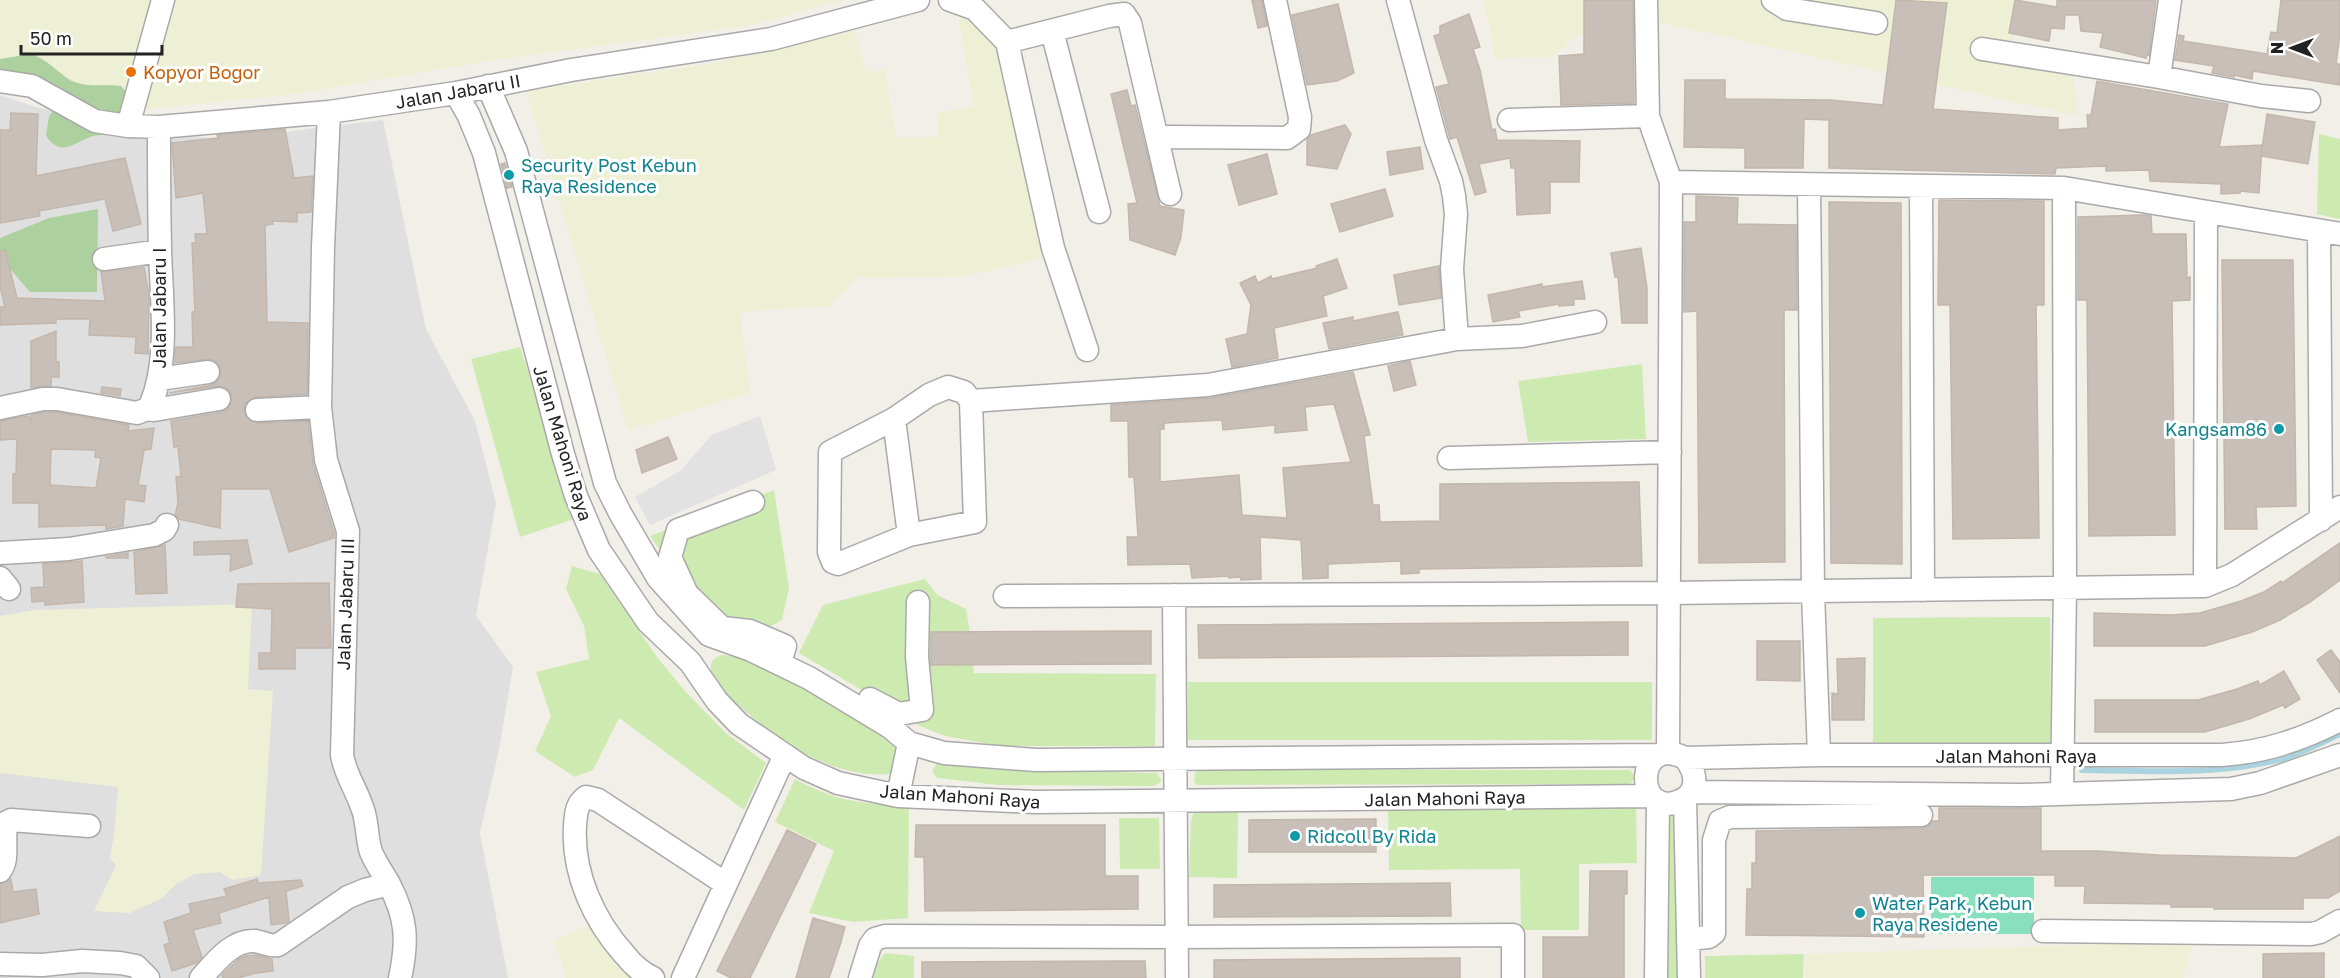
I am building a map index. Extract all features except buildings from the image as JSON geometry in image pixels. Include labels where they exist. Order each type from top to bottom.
[{"type":"street","points":[[128,126],[163,0]]},
{"type":"street","name":"Jalan Jabaru II","points":[[0,81],[32,86],[95,121],[128,126],[159,127],[329,112],[456,93],[583,68],[771,39],[918,0]]},
{"type":"street","points":[[950,0],[975,9],[1007,42],[1053,248],[1087,350]]},
{"type":"street","points":[[1168,137],[1287,138],[1299,129],[1300,117],[1275,0]]},
{"type":"street","points":[[1398,0],[1436,140],[1451,180],[1456,214],[1452,269],[1457,339]]},
{"type":"street","points":[[1646,0],[1648,116],[1671,182],[1671,755]]},
{"type":"street","points":[[1773,0],[1787,9],[1876,23]]},
{"type":"street","points":[[2159,77],[2170,0]]},
{"type":"street","points":[[1007,42],[1124,14],[1130,22],[1170,194]]},
{"type":"street","points":[[1052,31],[1099,212]]},
{"type":"street","points":[[1982,49],[2261,96],[2309,101]]},
{"type":"street","name":"Jalan Mahoni Raya","points":[[488,86],[516,151],[605,483],[658,579],[709,635],[783,655],[909,743],[944,753],[1036,760],[1671,755],[2062,759],[2243,754],[2303,739],[2340,720]]},
{"type":"street","name":"Jalan Mahoni Raya","points":[[456,93],[469,116],[484,153],[563,454],[588,527],[599,550],[648,622],[690,662],[717,701],[739,724],[804,768],[838,783],[898,796],[1036,802],[1654,798]]},
{"type":"street","name":"Jalan Jabaru III","points":[[329,112],[323,247],[320,407],[326,460],[348,531],[342,756],[345,770],[364,810],[368,842],[404,919],[404,955],[400,978]]},
{"type":"street","points":[[1509,120],[1648,116]]},
{"type":"street","name":"Jalan Jabaru I","points":[[147,409],[155,394],[159,379],[162,282],[159,127]]},
{"type":"street","points":[[1671,182],[1809,186],[2064,188],[2330,233],[2321,520]]},
{"type":"street","points":[[1809,186],[1813,592],[1819,756]]},
{"type":"street","points":[[1921,187],[1923,590]]},
{"type":"street","points":[[2062,792],[2065,588],[2064,188]]},
{"type":"street","points":[[2205,586],[2206,213]]},
{"type":"street","points":[[104,259],[160,251]]},
{"type":"street","points":[[971,401],[1208,385],[1457,339],[1522,336],[1595,322]]},
{"type":"street","points":[[159,379],[208,372]]},
{"type":"street","points":[[948,387],[964,392],[971,401],[975,522],[909,535],[838,564],[833,562],[831,558],[830,452],[894,419],[915,403],[948,387]]},
{"type":"street","points":[[0,408],[43,399],[57,399],[97,404],[138,413],[147,409],[154,410],[219,399]]},
{"type":"street","points":[[257,410],[320,407]]},
{"type":"street","points":[[894,419],[909,535]]},
{"type":"street","points":[[1449,458],[1670,452]]},
{"type":"street","points":[[753,502],[678,531],[670,557],[687,594],[722,628],[750,631],[783,655],[899,714],[922,710],[917,657],[918,602]]},
{"type":"street","points":[[1005,596],[1813,592],[2205,586],[2232,575],[2340,507]]},
{"type":"street","points":[[0,553],[69,549],[154,535],[164,530],[167,525]]},
{"type":"street","points":[[1174,595],[1177,978]]},
{"type":"street","points":[[690,662],[709,635]]},
{"type":"street","points":[[898,796],[909,743]]},
{"type":"street","points":[[1688,796],[1671,804],[1654,798],[1646,788],[1645,778],[1652,761],[1671,755],[1693,768],[1695,780],[1688,796],[1689,978]]},
{"type":"street","name":"Jalan Mahoni Raya","points":[[1688,796],[1886,805],[2062,792],[2230,789],[2260,783],[2340,755]]},
{"type":"street","points":[[683,978],[785,756]]},
{"type":"street","points":[[653,978],[645,975],[616,945],[594,912],[576,856],[576,818],[581,801],[586,797],[598,800],[726,884]]},
{"type":"street","points":[[1654,798],[1656,978]]},
{"type":"street","points":[[1688,939],[1709,938],[1714,933],[1716,921],[1714,840],[1720,821],[1730,817],[1886,805],[1921,815]]},
{"type":"street","points":[[0,871],[4,866],[4,829],[7,822],[11,820],[89,826]]},
{"type":"street","points":[[201,978],[223,954],[232,948],[254,941],[278,945],[348,897],[389,884]]},
{"type":"street","points":[[2043,931],[2311,934],[2320,932],[2340,921]]},
{"type":"street","points":[[860,978],[870,946],[875,939],[885,936],[1177,938],[1513,935],[1513,978]]},
{"type":"street","points":[[0,964],[82,969],[129,964],[136,966],[148,978]]},
{"type":"shaded area","points":[[0,95],[36,107],[138,132],[226,139],[383,120],[426,329],[475,421],[496,503],[476,616],[513,667],[499,750],[480,833],[508,978],[0,978]]},
{"type":"shaded area","points":[[760,416],[776,470],[650,525],[635,497],[680,471],[712,435]]},
{"type":"green space","points":[[0,0],[844,0],[748,26],[495,60],[296,94],[148,109],[126,109],[89,92],[0,71]]},
{"type":"green space","points":[[1484,0],[2020,0],[2012,42],[1981,37],[1971,48],[1979,59],[2074,76],[2077,116],[1646,19],[1578,35],[1552,57],[1495,58]]},
{"type":"green space","points":[[958,18],[997,19],[1056,256],[960,277],[858,278],[830,306],[740,312],[750,393],[628,430],[526,91],[708,64],[855,31],[866,71],[885,70],[896,137],[938,137],[937,113],[974,106]]},
{"type":"green space","points":[[31,54],[42,59],[70,80],[88,85],[121,86],[127,93],[114,133],[93,136],[67,147],[57,146],[51,142],[46,136],[49,116],[68,94],[53,85],[44,83],[0,82],[0,59]]},
{"type":"green space","points":[[2319,134],[2340,139],[2340,219],[2317,214]]},
{"type":"green space","points":[[98,209],[97,292],[30,292],[11,270],[0,272],[0,238],[49,218]]},
{"type":"green space","points":[[520,347],[577,518],[520,537],[471,359]]},
{"type":"green space","points":[[1642,364],[1646,439],[1528,442],[1518,381]]},
{"type":"green space","points":[[774,490],[789,588],[782,620],[757,633],[721,624],[687,590],[650,536]]},
{"type":"green space","points":[[572,566],[600,574],[657,657],[684,690],[726,733],[766,763],[744,810],[619,718],[593,770],[575,777],[535,751],[551,716],[536,672],[589,659],[584,626],[566,589]]},
{"type":"green space","points":[[925,579],[937,595],[966,609],[974,673],[1156,674],[1155,746],[1001,746],[945,736],[905,720],[865,692],[799,653],[823,605]]},
{"type":"green space","points":[[252,604],[248,689],[273,691],[261,875],[233,880],[220,872],[195,874],[176,884],[162,898],[130,913],[94,911],[116,865],[110,859],[118,787],[0,773],[0,616],[36,610]]},
{"type":"green space","points":[[2050,617],[2051,743],[1873,744],[1873,618]]},
{"type":"green space","points":[[722,655],[761,666],[815,693],[866,725],[899,752],[893,774],[866,774],[839,768],[808,756],[787,743],[755,719],[722,688],[713,674],[712,662]]},
{"type":"green space","points":[[1188,682],[1652,682],[1652,740],[1188,740]]},
{"type":"green space","points":[[937,763],[999,770],[1156,773],[1161,779],[1160,783],[1153,786],[998,785],[937,778],[932,771]]},
{"type":"green space","points":[[1198,770],[1630,770],[1635,777],[1631,783],[1627,784],[1198,785],[1194,782],[1195,773]]},
{"type":"green space","points":[[795,779],[823,792],[850,800],[864,803],[909,805],[908,918],[853,922],[809,913],[834,851],[775,822]]},
{"type":"green space","points":[[1636,808],[1637,863],[1579,864],[1579,930],[1521,930],[1520,869],[1389,870],[1388,810]]},
{"type":"green space","points":[[1238,811],[1237,878],[1189,877],[1191,820],[1194,812]]},
{"type":"green space","points":[[1671,812],[1675,814],[1679,978],[1664,978],[1664,818]]},
{"type":"green space","points":[[1119,818],[1159,818],[1160,869],[1120,869]]},
{"type":"green space","points":[[1931,877],[2034,877],[2034,934],[1931,934]]},
{"type":"green space","points":[[594,923],[640,978],[566,978],[555,941]]},
{"type":"green space","points":[[2193,941],[2183,978],[1806,978],[1806,954]]},
{"type":"green space","points":[[885,953],[914,956],[914,978],[873,978],[876,965]]},
{"type":"green space","points":[[1804,954],[1803,978],[1705,978],[1705,956]]},
{"type":"waterway","points":[[2082,770],[2184,771],[2235,768],[2285,758],[2340,734]]},
{"type":"place","name":"Kopyor Bogor","points":[[131,72]]},
{"type":"place","name":"Security Post Kebun Raya Residence","points":[[509,175]]},
{"type":"place","name":"Kangsam86","points":[[2279,429]]},
{"type":"place","name":"Ridcoll By Rida","points":[[1295,836]]},
{"type":"place","name":"Water Park, Kebun Raya Residene","points":[[1860,913]]}]
